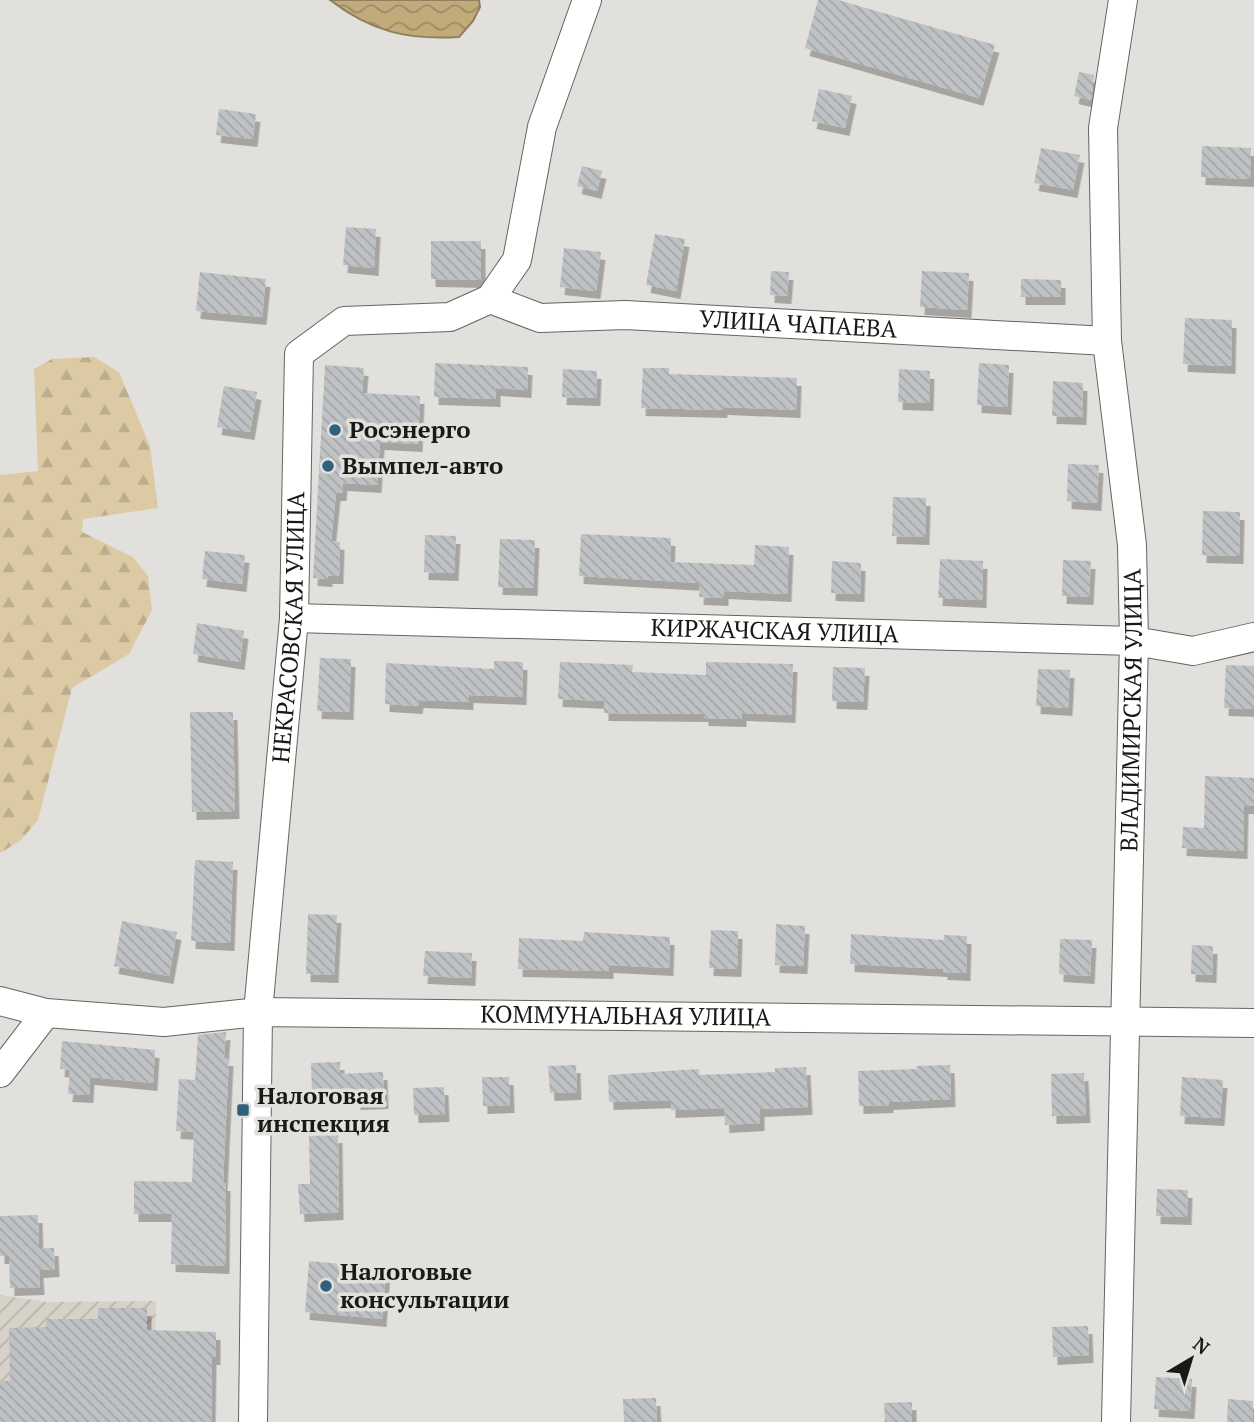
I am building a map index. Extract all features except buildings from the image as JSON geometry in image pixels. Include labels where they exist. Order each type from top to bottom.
[{"type":"street","points":[[491,299],[517,260],[542,127],[587,0]]},
{"type":"street","name":"ВЛАДИМИРСКАЯ УЛИЦА","points":[[1116,1422],[1134,641],[1132,545],[1107,341],[1103,128],[1123,0]]},
{"type":"street","name":"УЛИЦА ЧАПАЕВА","points":[[491,299],[540,318],[625,315],[1107,341]]},
{"type":"street","name":"НЕКРАСОВСКАЯ УЛИЦА","points":[[253,1422],[258,1012],[294,618],[299,354],[344,321],[450,317],[491,299]]},
{"type":"street","name":"КИРЖАЧСКАЯ УЛИЦА","points":[[294,618],[1134,641],[1194,651],[1254,637]]},
{"type":"street","name":"КОММУНАЛЬНАЯ УЛИЦА","points":[[0,1002],[46,1013],[164,1022],[258,1012],[1254,1024]]},
{"type":"street","points":[[0,1073],[46,1013]]},
{"type":"shaded area","points":[[0,1295],[47,1302],[156,1301],[152,1422],[0,1422]]},
{"type":"green space","points":[[94,357],[119,372],[150,446],[158,508],[83,519],[82,532],[133,557],[148,576],[152,610],[129,654],[72,688],[38,820],[20,841],[0,853],[0,475],[38,471],[34,369],[52,359]]},
{"type":"water","points":[[330,0],[479,0],[480,7],[473,21],[459,37],[440,38],[406,35],[376,27]]},
{"type":"place","name":"Росэнерго","points":[[335,430]]},
{"type":"place","name":"Вымпел-авто","points":[[328,466]]},
{"type":"place","name":"Налоговая инспекция","points":[[243,1110]]},
{"type":"place","name":"Налоговые консультации","points":[[326,1286]]}]
